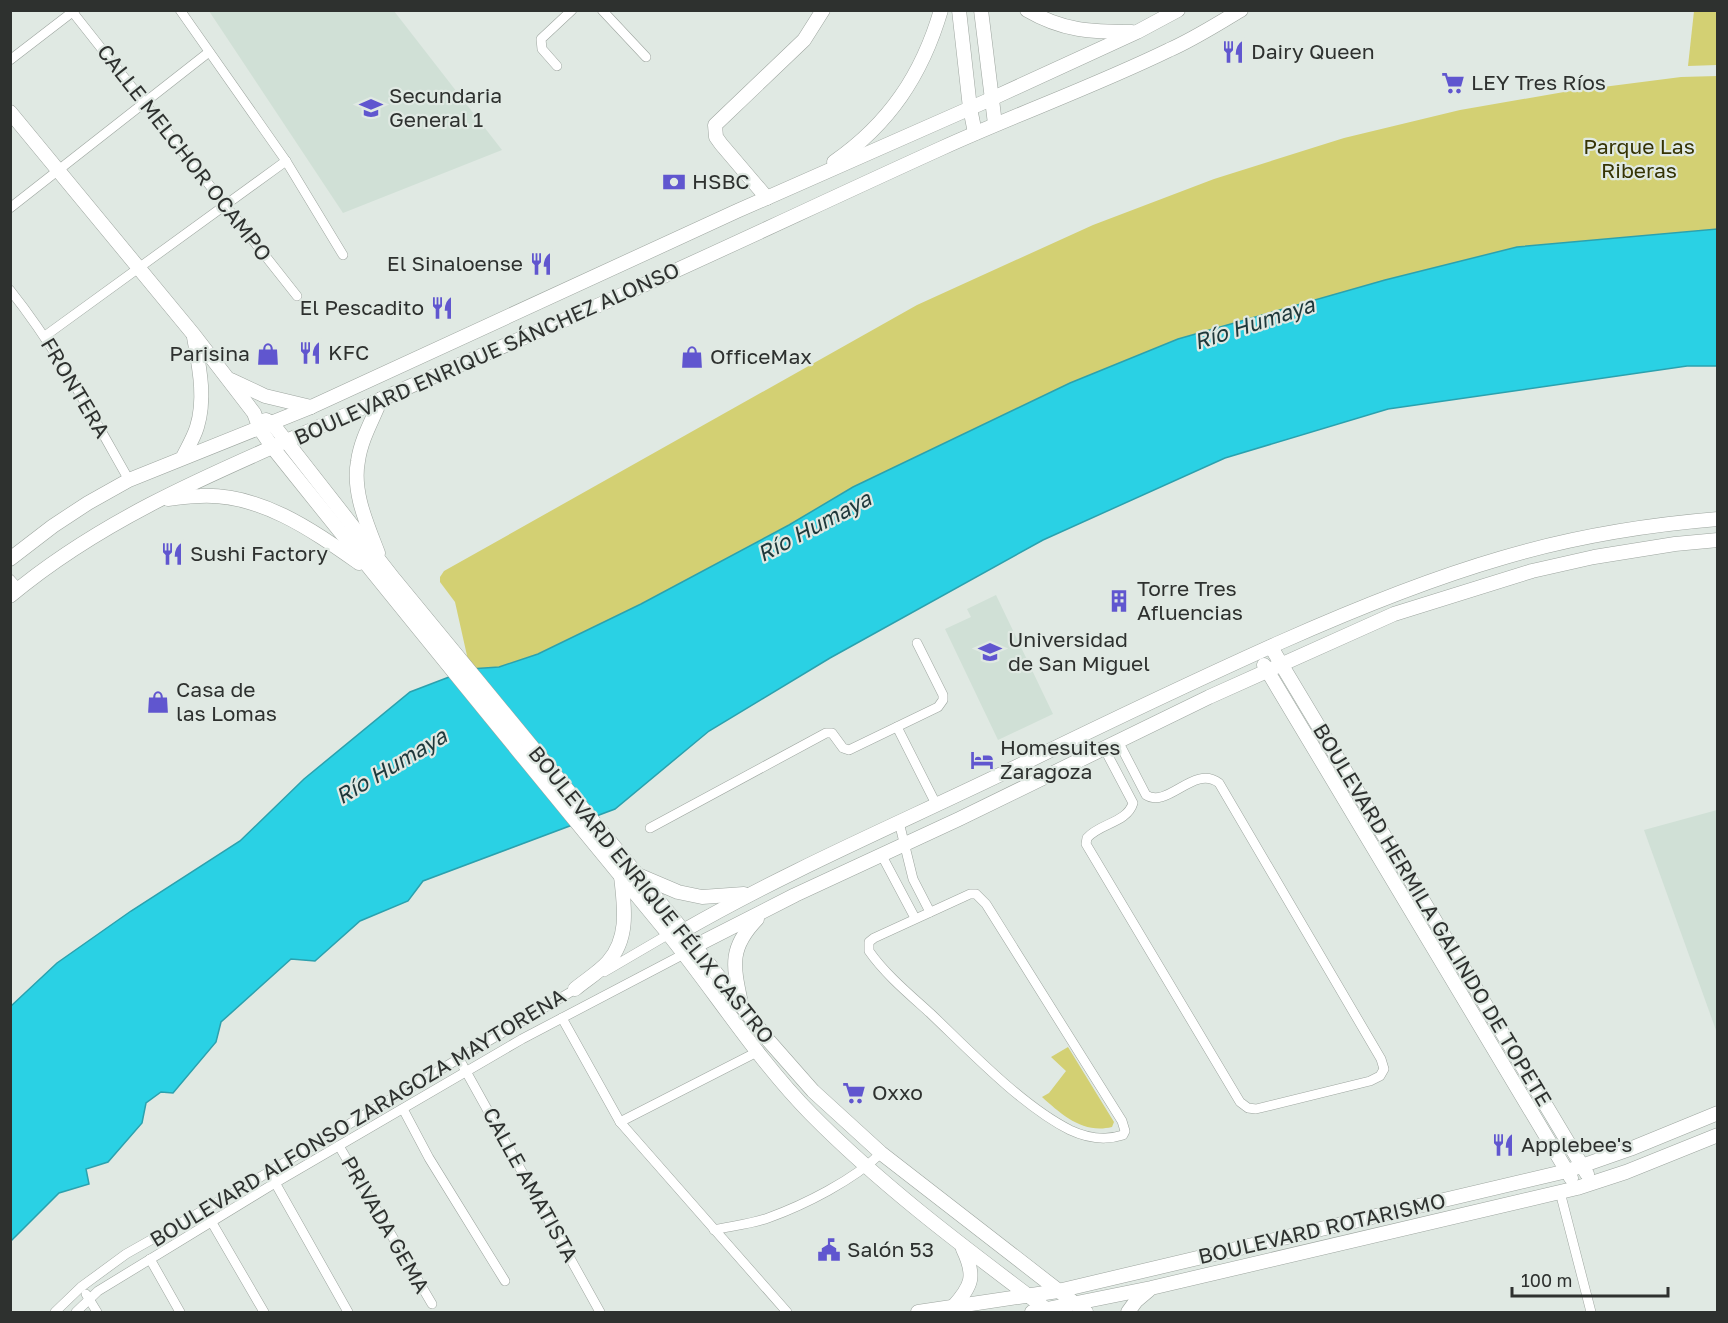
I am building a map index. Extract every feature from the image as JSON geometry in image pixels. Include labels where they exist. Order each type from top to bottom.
[{"type":"main road","points":[[767,198],[716,137],[715,125],[804,40],[823,10]]},
{"type":"main road","points":[[813,177],[860,143],[900,99],[923,61],[941,10]]},
{"type":"main road","points":[[959,10],[975,133]]},
{"type":"main road","points":[[981,10],[995,124]]},
{"type":"main road","points":[[1027,10],[1066,28],[1084,31],[1137,32]]},
{"type":"main road","name":"BOULEVARD ENRIQUE SÁNCHEZ ALONSO","points":[[10,559],[62,520],[129,480],[311,407],[813,177],[992,99],[1137,32],[1179,10]]},
{"type":"main road","name":"BOULEVARD ENRIQUE SÁNCHEZ ALONSO","points":[[13,588],[156,501],[213,472],[621,296],[995,124],[1129,69],[1190,40],[1241,10]]},
{"type":"main road","points":[[10,112],[139,267],[266,426]]},
{"type":"main road","points":[[183,457],[197,430],[201,411],[200,372],[194,335]]},
{"type":"main road","points":[[228,379],[265,396],[311,407]]},
{"type":"main road","points":[[377,568],[357,484],[357,462],[381,399]]},
{"type":"main road","name":"BOULEVARD ENRIQUE FÉLIX CASTRO","points":[[266,426],[389,583],[604,847],[621,876],[669,934],[690,950],[813,1091],[881,1154],[1081,1309]]},
{"type":"main road","points":[[156,501],[201,496],[258,504],[292,519],[377,568]]},
{"type":"main road","points":[[683,931],[752,893],[1256,652],[1400,591],[1527,551],[1643,527],[1718,519]]},
{"type":"main road","name":"BOULEVARD ALFONSO ZARAGOZA MAYTORENA","points":[[690,950],[881,854],[1358,629],[1487,583],[1532,571],[1594,557],[1675,544],[1718,540]]},
{"type":"main road","points":[[1527,551],[1532,571]]},
{"type":"main road","name":"BOULEVARD HERMILA GALINDO DE TOPETE","points":[[1271,647],[1593,1183]]},
{"type":"main road","name":"BOULEVARD HERMILA GALINDO DE TOPETE","points":[[1256,652],[1576,1188]]},
{"type":"main road","name":"BOULEVARD ENRIQUE FÉLIX CASTRO","points":[[604,847],[635,874],[683,931],[690,950],[757,1052],[791,1094],[867,1167],[1026,1296],[1048,1311]]},
{"type":"main road","points":[[635,874],[678,892],[702,897],[752,893]]},
{"type":"main road","points":[[575,989],[608,961],[622,936],[625,909],[621,876]]},
{"type":"main road","points":[[742,1008],[735,973],[737,947],[744,933],[765,911]]},
{"type":"main road","name":"BOULEVARD ROTARISMO","points":[[918,1312],[1058,1291],[1567,1171],[1630,1149],[1718,1113]]},
{"type":"main road","name":"BOULEVARD ROTARISMO","points":[[1032,1312],[1081,1309],[1151,1288],[1576,1188],[1626,1172],[1718,1134]]},
{"type":"main road","points":[[1319,1231],[1324,1247]]},
{"type":"main road","points":[[953,1307],[964,1294],[972,1274],[970,1263],[961,1244]]},
{"type":"main road","points":[[1128,1312],[1136,1301],[1151,1288]]},
{"type":"street","points":[[180,10],[286,160],[343,255]]},
{"type":"street","points":[[557,66],[542,49],[541,39],[572,10]]},
{"type":"street","points":[[602,10],[646,57]]},
{"type":"street","points":[[10,60],[73,11]]},
{"type":"street","name":"CALLE MELCHOR OCAMPO","points":[[73,11],[297,296]]},
{"type":"street","points":[[10,208],[208,52]]},
{"type":"street","points":[[45,336],[286,160]]},
{"type":"street","name":"FRONTERA","points":[[13,298],[45,336],[129,480]]},
{"type":"street","points":[[650,828],[826,734],[832,733],[843,748],[849,750],[938,707],[943,695],[916,643]]},
{"type":"street","points":[[897,727],[936,804]]},
{"type":"street","points":[[1104,748],[1133,803],[1124,816],[1093,832],[1087,838],[1086,844],[1240,1102],[1248,1108],[1256,1109],[1370,1081],[1380,1076],[1384,1069],[1382,1059],[1220,783],[1204,777],[1159,798],[1150,798],[1146,795],[1118,741]]},
{"type":"street","points":[[899,822],[913,879],[930,912]]},
{"type":"street","points":[[881,854],[915,918]]},
{"type":"street","points":[[898,886],[913,879]]},
{"type":"street","points":[[970,894],[976,894],[982,898],[1122,1121],[1125,1131],[1123,1135],[1110,1139],[1087,1136],[1070,1130],[1047,1116],[988,1068],[873,956],[868,947],[869,942],[874,938],[930,912],[970,894]]},
{"type":"street","name":"BOULEVARD ALFONSO ZARAGOZA MAYTORENA","points":[[55,1312],[81,1287],[121,1258],[669,934]]},
{"type":"street","name":"BOULEVARD ALFONSO ZARAGOZA MAYTORENA","points":[[75,1312],[89,1299],[150,1259],[275,1183],[562,1017],[690,950]]},
{"type":"street","points":[[562,1017],[620,1122],[787,1312]]},
{"type":"street","points":[[620,1122],[757,1052]]},
{"type":"street","name":"CALLE AMATISTA","points":[[458,1057],[600,1312]]},
{"type":"street","points":[[403,1109],[429,1158],[505,1281]]},
{"type":"street","name":"PRIVADA GEMA","points":[[339,1146],[432,1304]]},
{"type":"street","points":[[714,1230],[768,1218],[798,1205],[867,1167],[881,1154]]},
{"type":"street","points":[[268,1172],[348,1312]]},
{"type":"street","points":[[1560,1192],[1591,1312]]},
{"type":"street","points":[[211,1221],[264,1312]]},
{"type":"street","points":[[150,1259],[180,1312]]},
{"type":"street","points":[[81,1287],[97,1312]]},
{"type":"shaded area","name":"Secundaria General 1","points":[[209,11],[394,11],[502,150],[343,213]]},
{"type":"shaded area","name":"Universidad de San Miguel","points":[[996,595],[1053,714],[998,740],[945,629],[971,617],[967,609]]},
{"type":"shaded area","points":[[1718,810],[1717,1033],[1644,830]]},
{"type":"green space","points":[[1694,11],[1717,11],[1717,65],[1688,66]]},
{"type":"green space","name":"Parque Las Riberas","points":[[1717,76],[1717,229],[1517,247],[1385,280],[853,487],[789,525],[641,604],[538,654],[499,667],[470,669],[455,602],[440,582],[444,571],[917,305],[1093,225],[1214,179],[1344,138],[1460,110],[1564,92],[1681,77]]},
{"type":"green space","points":[[1068,1047],[1114,1122],[1112,1127],[1092,1128],[1082,1125],[1065,1116],[1042,1097],[1049,1093],[1066,1071],[1051,1057]]},
{"type":"water","name":"Río Humaya","points":[[1717,229],[1717,366],[1687,366],[1388,409],[1225,458],[1043,540],[830,658],[709,731],[615,809],[423,881],[408,901],[360,921],[315,961],[291,959],[221,1022],[216,1042],[173,1093],[161,1092],[146,1103],[142,1123],[108,1162],[86,1169],[89,1184],[59,1193],[11,1241],[11,1006],[57,963],[131,911],[240,841],[304,779],[410,692],[470,669],[499,667],[538,654],[641,604],[789,525],[853,487],[1070,383],[1178,339],[1385,280],[1517,247]]},
{"type":"place","name":"Dairy Queen","points":[[1233,52]]},
{"type":"place","name":"LEY Tres Ríos","points":[[1453,83]]},
{"type":"place","name":"Secundaria General 1","points":[[371,108]]},
{"type":"place","name":"HSBC","points":[[674,182]]},
{"type":"place","name":"El Sinaloense","points":[[541,264]]},
{"type":"place","name":"El Pescadito","points":[[442,308]]},
{"type":"place","name":"KFC","points":[[310,353]]},
{"type":"place","name":"Parisina","points":[[268,354]]},
{"type":"place","name":"OfficeMax","points":[[692,357]]},
{"type":"place","name":"Sushi Factory","points":[[172,554]]},
{"type":"place","name":"Torre Tres Afluencias","points":[[1119,601]]},
{"type":"place","name":"Universidad de San Miguel","points":[[990,652]]},
{"type":"place","name":"Casa de las Lomas","points":[[158,702]]},
{"type":"place","name":"Homesuites Zaragoza","points":[[982,760]]},
{"type":"place","name":"Oxxo","points":[[854,1093]]},
{"type":"place","name":"Applebee's","points":[[1503,1145]]},
{"type":"place","name":"Salón 53","points":[[829,1250]]}]
